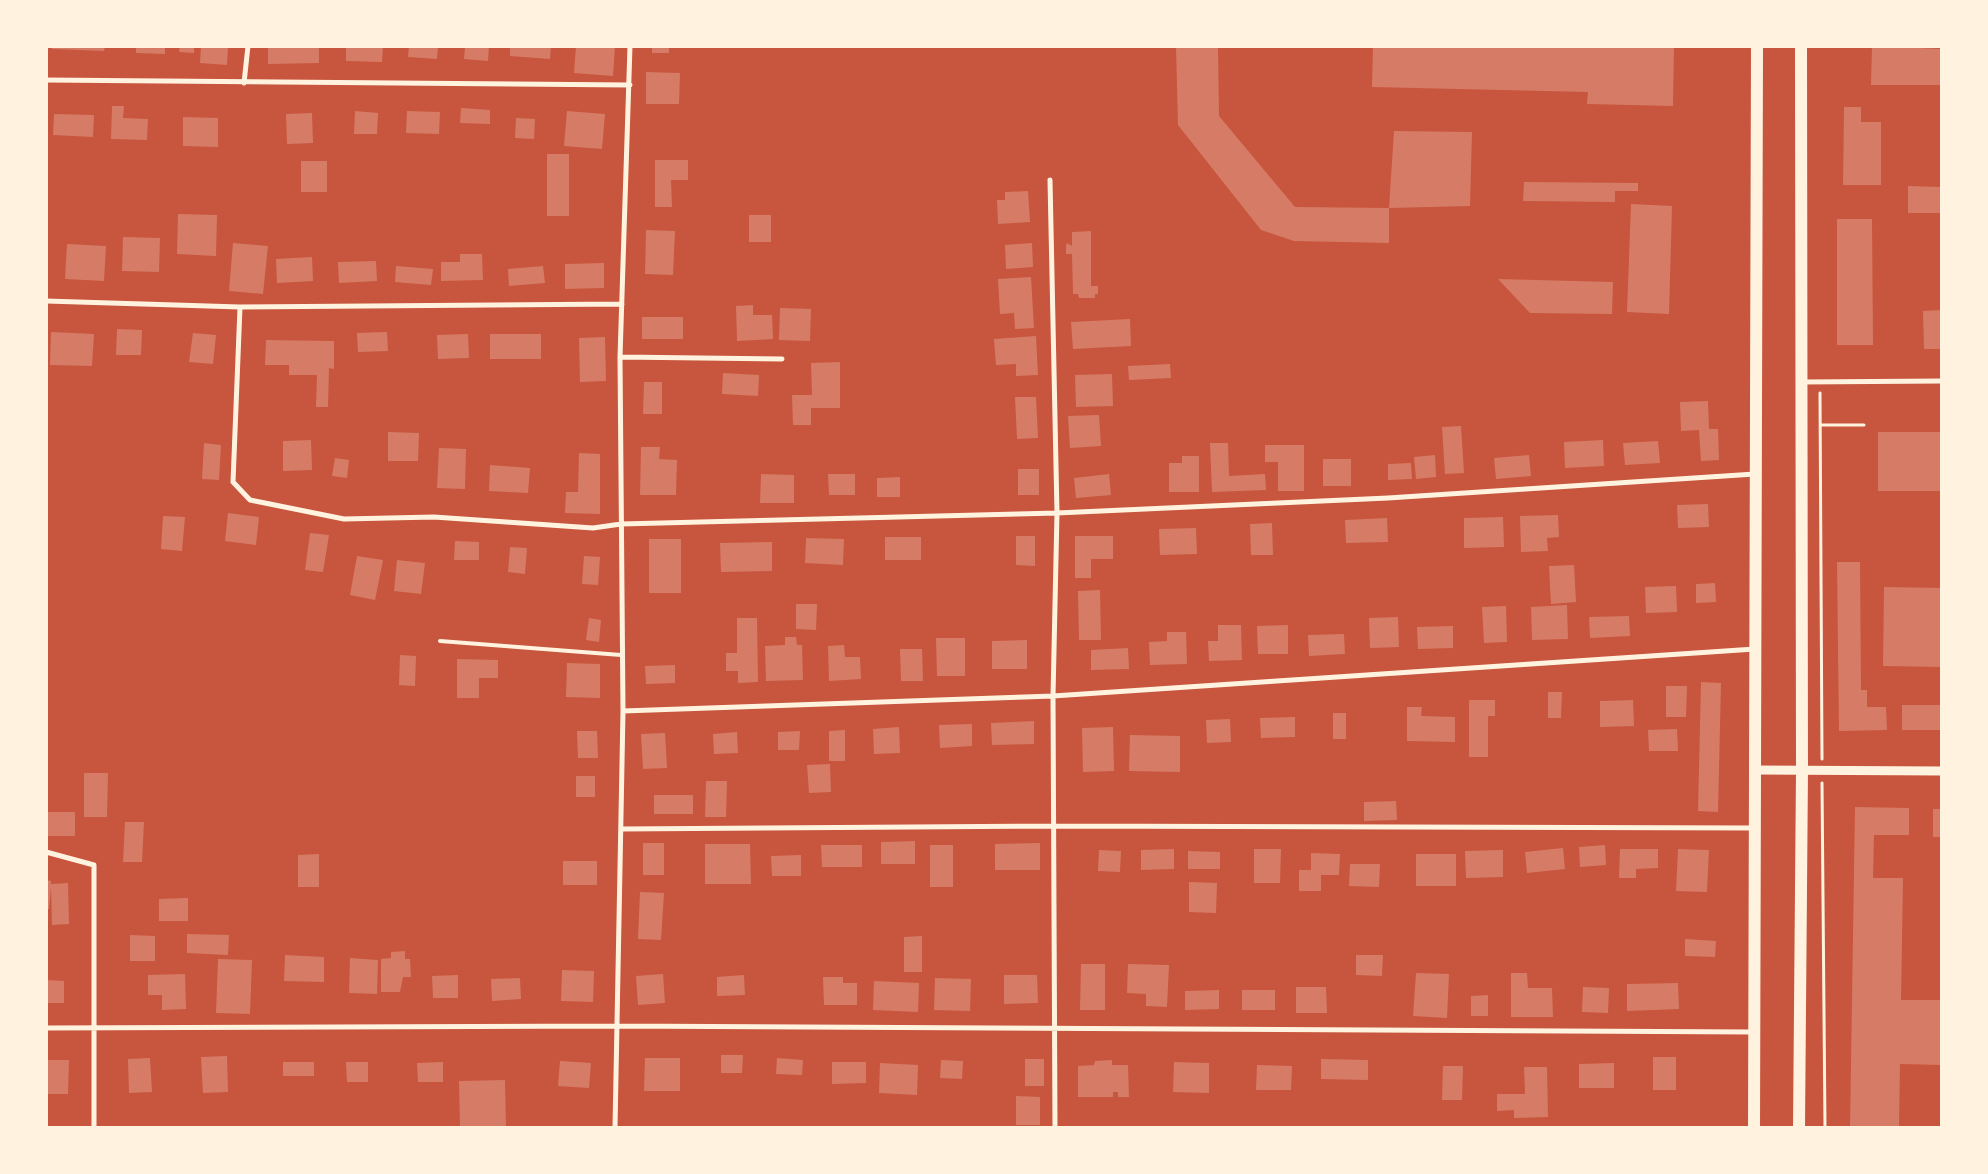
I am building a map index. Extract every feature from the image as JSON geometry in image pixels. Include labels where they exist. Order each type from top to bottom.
[{"type":"main road","points":[[1754,1128],[1757,46]]},
{"type":"main road","points":[[1799,1128],[1802,770],[1801,46]]},
{"type":"street","points":[[244,83],[248,46]]},
{"type":"street","points":[[615,1128],[623,711],[621,655],[620,357],[630,46]]},
{"type":"street","points":[[46,80],[630,85]]},
{"type":"street","points":[[1050,180],[1057,513],[1052,696],[1055,1128]]},
{"type":"street","points":[[46,301],[240,307],[622,304]]},
{"type":"street","points":[[240,307],[233,482],[250,500],[344,519],[434,517],[593,528],[621,524],[1057,513],[1388,498],[1755,474]]},
{"type":"street","points":[[620,357],[782,359]]},
{"type":"street","points":[[1800,382],[1942,382]]},
{"type":"street","points":[[623,711],[1052,696],[1756,649]]},
{"type":"street","points":[[1756,770],[1942,771]]},
{"type":"street","points":[[621,829],[1052,826],[1756,828]]},
{"type":"street","points":[[46,852],[94,865],[94,1128]]},
{"type":"street","points":[[46,1028],[616,1026],[1054,1030],[1754,1032]]},
{"type":"lane","points":[[440,641],[621,655]]},
{"type":"path","points":[[1820,382],[1825,1128]]},
{"type":"path","points":[[1821,425],[1864,425]]},
{"type":"building","points":[[52,46],[105,46],[104,51],[52,49]]},
{"type":"building","points":[[136,46],[165,46],[165,54],[136,53]]},
{"type":"building","points":[[180,46],[194,46],[194,53],[179,52]]},
{"type":"building","points":[[201,46],[228,46],[227,65],[200,63]]},
{"type":"building","points":[[268,46],[319,46],[319,63],[268,64]]},
{"type":"building","points":[[346,46],[383,46],[382,62],[346,61]]},
{"type":"building","points":[[409,46],[438,46],[437,59],[408,57]]},
{"type":"building","points":[[465,46],[489,46],[488,61],[464,59]]},
{"type":"building","points":[[510,46],[551,46],[550,59],[510,56]]},
{"type":"building","points":[[576,46],[615,46],[613,76],[574,73]]},
{"type":"building","points":[[652,46],[669,46],[669,53],[652,53]]},
{"type":"building","points":[[1176,46],[1218,46],[1219,116],[1295,207],[1389,208],[1389,243],[1294,241],[1261,230],[1178,125]]},
{"type":"building","points":[[1373,46],[1674,46],[1673,106],[1587,104],[1588,92],[1372,87]]},
{"type":"building","points":[[1872,46],[1942,49],[1942,85],[1871,85]]},
{"type":"building","points":[[646,72],[680,73],[679,104],[646,104]]},
{"type":"building","points":[[112,106],[124,106],[123,118],[148,119],[147,140],[111,139]]},
{"type":"building","points":[[1844,107],[1861,107],[1861,122],[1881,122],[1881,185],[1843,185]]},
{"type":"building","points":[[461,108],[490,110],[490,124],[460,123]]},
{"type":"building","points":[[355,111],[378,113],[377,134],[354,134]]},
{"type":"building","points":[[407,111],[440,112],[439,134],[406,133]]},
{"type":"building","points":[[567,111],[605,114],[602,149],[564,146]]},
{"type":"building","points":[[312,113],[313,143],[287,144],[286,114]]},
{"type":"building","points":[[54,114],[94,115],[93,137],[53,135]]},
{"type":"building","points":[[183,117],[218,118],[218,147],[183,146]]},
{"type":"building","points":[[516,118],[535,119],[534,139],[515,138]]},
{"type":"building","points":[[1394,131],[1472,132],[1470,206],[1389,208]]},
{"type":"building","points":[[547,154],[569,154],[569,216],[547,216]]},
{"type":"building","points":[[655,160],[688,160],[688,180],[671,180],[672,207],[655,207]]},
{"type":"building","points":[[301,161],[327,161],[327,192],[301,192]]},
{"type":"building","points":[[1524,182],[1638,183],[1638,191],[1615,191],[1615,202],[1523,201]]},
{"type":"building","points":[[1908,186],[1942,187],[1942,213],[1908,213]]},
{"type":"building","points":[[1028,191],[1030,222],[998,224],[997,200],[1005,200],[1005,192]]},
{"type":"building","points":[[1631,204],[1672,206],[1669,314],[1627,312]]},
{"type":"building","points":[[178,214],[217,215],[216,256],[177,254]]},
{"type":"building","points":[[749,215],[771,215],[771,242],[749,242]]},
{"type":"building","points":[[1837,219],[1872,219],[1873,345],[1837,345]]},
{"type":"building","points":[[646,230],[675,231],[673,275],[645,274]]},
{"type":"building","points":[[1091,231],[1091,286],[1098,286],[1098,294],[1095,294],[1095,298],[1079,298],[1078,294],[1073,294],[1072,254],[1066,254],[1066,246],[1067,243],[1072,246],[1072,232]]},
{"type":"building","points":[[123,237],[160,238],[159,272],[122,271]]},
{"type":"building","points":[[233,243],[268,246],[263,294],[229,291]]},
{"type":"building","points":[[1032,243],[1033,267],[1006,269],[1005,245]]},
{"type":"building","points":[[67,244],[106,246],[104,281],[65,279]]},
{"type":"building","points":[[460,254],[482,254],[483,280],[441,281],[441,262],[460,262]]},
{"type":"building","points":[[312,257],[313,281],[277,283],[276,259]]},
{"type":"building","points":[[376,261],[377,281],[339,283],[338,262]]},
{"type":"building","points":[[604,263],[604,288],[565,289],[565,264]]},
{"type":"building","points":[[396,266],[433,269],[431,285],[395,282]]},
{"type":"building","points":[[543,266],[545,283],[509,286],[508,269]]},
{"type":"building","points":[[1031,277],[1034,328],[1015,329],[1014,313],[1000,314],[998,279]]},
{"type":"building","points":[[1498,279],[1613,282],[1612,314],[1530,313]]},
{"type":"building","points":[[753,305],[753,315],[772,315],[773,339],[737,341],[736,306]]},
{"type":"building","points":[[780,308],[811,309],[810,341],[779,340]]},
{"type":"building","points":[[1942,310],[1942,349],[1924,349],[1923,311]]},
{"type":"building","points":[[642,317],[683,317],[683,339],[642,339]]},
{"type":"building","points":[[1130,319],[1131,346],[1073,349],[1071,322]]},
{"type":"building","points":[[117,329],[142,330],[141,355],[116,355]]},
{"type":"building","points":[[51,332],[94,334],[92,366],[50,365]]},
{"type":"building","points":[[387,332],[388,351],[358,352],[357,333]]},
{"type":"building","points":[[193,333],[216,335],[213,364],[189,362]]},
{"type":"building","points":[[468,334],[469,358],[438,359],[437,335]]},
{"type":"building","points":[[490,334],[541,334],[541,359],[490,359]]},
{"type":"building","points":[[1036,336],[1038,375],[1016,376],[1016,364],[996,365],[994,339]]},
{"type":"building","points":[[605,337],[606,381],[580,382],[579,338]]},
{"type":"building","points":[[266,340],[334,341],[334,369],[329,368],[328,407],[316,407],[317,375],[289,375],[289,365],[265,365]]},
{"type":"building","points":[[840,362],[840,408],[811,408],[811,425],[793,425],[792,395],[812,395],[811,363]]},
{"type":"building","points":[[1170,364],[1171,378],[1129,380],[1128,366]]},
{"type":"building","points":[[723,373],[759,375],[758,396],[722,394]]},
{"type":"building","points":[[1112,374],[1113,406],[1076,407],[1075,375]]},
{"type":"building","points":[[644,382],[662,382],[662,414],[643,414]]},
{"type":"building","points":[[1015,397],[1036,397],[1038,438],[1017,439]]},
{"type":"building","points":[[1708,401],[1709,429],[1718,429],[1719,460],[1701,461],[1699,430],[1681,431],[1680,402]]},
{"type":"building","points":[[1099,415],[1101,446],[1070,448],[1068,416]]},
{"type":"building","points":[[1461,426],[1464,473],[1445,474],[1442,427]]},
{"type":"building","points":[[388,432],[419,433],[418,461],[388,461]]},
{"type":"building","points":[[1878,432],[1942,432],[1942,491],[1878,491]]},
{"type":"building","points":[[311,440],[312,470],[283,471],[283,441]]},
{"type":"building","points":[[1603,440],[1604,466],[1565,468],[1564,442]]},
{"type":"building","points":[[1658,441],[1660,463],[1625,465],[1623,443]]},
{"type":"building","points":[[204,443],[221,445],[219,480],[202,479]]},
{"type":"building","points":[[1210,443],[1228,443],[1229,476],[1265,474],[1266,490],[1212,492]]},
{"type":"building","points":[[1265,445],[1304,445],[1304,491],[1278,491],[1278,462],[1265,462]]},
{"type":"building","points":[[641,447],[660,447],[659,459],[677,460],[676,495],[640,495]]},
{"type":"building","points":[[439,448],[466,449],[465,489],[437,488]]},
{"type":"building","points":[[579,453],[600,454],[600,514],[565,513],[566,492],[578,492]]},
{"type":"building","points":[[1435,455],[1436,477],[1416,479],[1414,457]]},
{"type":"building","points":[[1529,455],[1531,476],[1496,479],[1494,458]]},
{"type":"building","points":[[1182,456],[1199,456],[1199,492],[1169,492],[1169,463],[1182,463]]},
{"type":"building","points":[[335,458],[349,460],[347,478],[332,476]]},
{"type":"building","points":[[1323,459],[1351,459],[1351,486],[1323,486]]},
{"type":"building","points":[[1411,463],[1412,479],[1388,480],[1388,464]]},
{"type":"building","points":[[490,465],[530,468],[528,493],[489,491]]},
{"type":"building","points":[[1018,469],[1039,469],[1039,495],[1018,495]]},
{"type":"building","points":[[761,474],[794,475],[794,503],[760,503]]},
{"type":"building","points":[[828,474],[855,474],[855,495],[829,495]]},
{"type":"building","points":[[1109,474],[1111,495],[1076,498],[1074,478]]},
{"type":"building","points":[[900,477],[900,497],[877,497],[877,478]]},
{"type":"building","points":[[1708,504],[1709,527],[1678,528],[1677,505]]},
{"type":"building","points":[[228,513],[259,517],[256,545],[225,541]]},
{"type":"building","points":[[1558,515],[1559,537],[1547,538],[1548,551],[1521,552],[1520,516]]},
{"type":"building","points":[[163,516],[185,517],[182,551],[161,549]]},
{"type":"building","points":[[1503,517],[1504,547],[1464,548],[1464,518]]},
{"type":"building","points":[[1387,518],[1388,542],[1346,543],[1345,520]]},
{"type":"building","points":[[1272,523],[1273,555],[1251,555],[1250,524]]},
{"type":"building","points":[[1196,528],[1197,554],[1160,555],[1159,529]]},
{"type":"building","points":[[310,533],[329,535],[323,572],[305,570]]},
{"type":"building","points":[[1016,536],[1035,536],[1035,566],[1016,565]]},
{"type":"building","points":[[1075,536],[1113,536],[1113,559],[1091,559],[1091,578],[1075,578]]},
{"type":"building","points":[[885,537],[921,537],[921,560],[885,560]]},
{"type":"building","points":[[806,538],[844,539],[843,565],[805,563]]},
{"type":"building","points":[[649,539],[681,539],[681,593],[649,593]]},
{"type":"building","points":[[455,541],[479,542],[479,560],[454,560]]},
{"type":"building","points":[[772,542],[772,571],[721,572],[720,543]]},
{"type":"building","points":[[510,547],[527,548],[525,574],[508,572]]},
{"type":"building","points":[[357,556],[383,560],[375,600],[350,595]]},
{"type":"building","points":[[584,556],[600,557],[598,585],[582,584]]},
{"type":"building","points":[[397,560],[425,563],[421,594],[394,591]]},
{"type":"building","points":[[1837,562],[1860,562],[1861,690],[1867,690],[1867,707],[1886,707],[1887,730],[1839,731]]},
{"type":"building","points":[[1574,565],[1576,602],[1551,604],[1549,566]]},
{"type":"building","points":[[1715,583],[1716,602],[1696,603],[1696,584]]},
{"type":"building","points":[[1676,586],[1677,612],[1646,613],[1645,587]]},
{"type":"building","points":[[1884,587],[1942,588],[1942,667],[1883,666]]},
{"type":"building","points":[[1100,590],[1101,640],[1079,640],[1078,591]]},
{"type":"building","points":[[796,604],[817,604],[816,630],[796,629]]},
{"type":"building","points":[[1567,605],[1568,639],[1532,640],[1531,607]]},
{"type":"building","points":[[1506,606],[1507,642],[1484,643],[1482,607]]},
{"type":"building","points":[[1629,616],[1630,636],[1590,638],[1589,617]]},
{"type":"building","points":[[1398,617],[1399,647],[1370,648],[1369,618]]},
{"type":"building","points":[[589,618],[601,620],[599,642],[586,640]]},
{"type":"building","points":[[737,618],[757,618],[758,682],[738,683],[738,671],[726,671],[726,653],[737,653]]},
{"type":"building","points":[[1218,625],[1241,625],[1242,660],[1209,661],[1208,641],[1218,641]]},
{"type":"building","points":[[1288,625],[1288,654],[1258,654],[1257,626]]},
{"type":"building","points":[[1453,626],[1453,648],[1418,649],[1417,627]]},
{"type":"building","points":[[1167,632],[1186,632],[1187,664],[1150,665],[1149,642],[1167,641]]},
{"type":"building","points":[[1344,634],[1345,654],[1309,656],[1308,635]]},
{"type":"building","points":[[785,637],[796,637],[797,645],[802,645],[803,680],[766,681],[765,646],[785,645]]},
{"type":"building","points":[[936,638],[965,638],[965,676],[937,676]]},
{"type":"building","points":[[1027,640],[1027,669],[992,669],[992,641]]},
{"type":"building","points":[[844,645],[845,657],[860,657],[861,679],[829,681],[828,646]]},
{"type":"building","points":[[1128,648],[1129,669],[1091,670],[1091,650]]},
{"type":"building","points":[[900,649],[922,649],[923,681],[901,681]]},
{"type":"building","points":[[400,655],[416,656],[415,686],[399,685]]},
{"type":"building","points":[[457,659],[498,660],[498,678],[479,678],[479,698],[457,698]]},
{"type":"building","points":[[567,663],[600,664],[600,698],[566,697]]},
{"type":"building","points":[[675,665],[675,683],[646,684],[645,666]]},
{"type":"building","points":[[1701,682],[1721,683],[1718,812],[1698,811]]},
{"type":"building","points":[[1666,686],[1687,686],[1686,717],[1666,717]]},
{"type":"building","points":[[1548,692],[1562,692],[1561,718],[1548,718]]},
{"type":"building","points":[[1469,700],[1495,700],[1495,716],[1488,716],[1488,757],[1469,757]]},
{"type":"building","points":[[1633,700],[1634,726],[1600,727],[1600,701]]},
{"type":"building","points":[[1902,705],[1942,705],[1942,730],[1902,730]]},
{"type":"building","points":[[1407,707],[1422,707],[1421,716],[1455,717],[1455,742],[1407,741]]},
{"type":"building","points":[[1333,713],[1346,713],[1346,739],[1333,739]]},
{"type":"building","points":[[1295,717],[1295,737],[1261,738],[1260,718]]},
{"type":"building","points":[[1230,719],[1231,742],[1207,743],[1206,720]]},
{"type":"building","points":[[1034,721],[1034,744],[992,745],[991,723]]},
{"type":"building","points":[[972,724],[972,746],[940,748],[939,725]]},
{"type":"building","points":[[899,727],[900,753],[874,754],[873,729]]},
{"type":"building","points":[[1113,727],[1114,771],[1083,772],[1082,728]]},
{"type":"building","points":[[1677,729],[1678,751],[1649,751],[1648,730]]},
{"type":"building","points":[[845,730],[845,761],[829,761],[829,731]]},
{"type":"building","points":[[577,731],[597,731],[598,758],[578,758]]},
{"type":"building","points":[[800,731],[799,750],[778,750],[778,732]]},
{"type":"building","points":[[737,732],[738,753],[714,754],[713,734]]},
{"type":"building","points":[[665,733],[667,768],[643,769],[641,734]]},
{"type":"building","points":[[1130,735],[1180,736],[1180,772],[1129,771]]},
{"type":"building","points":[[830,764],[831,792],[809,793],[807,765]]},
{"type":"building","points":[[84,773],[108,773],[107,817],[84,817]]},
{"type":"building","points":[[576,776],[595,776],[595,797],[576,797]]},
{"type":"building","points":[[706,781],[727,781],[726,817],[705,817]]},
{"type":"building","points":[[654,795],[693,795],[693,814],[654,814]]},
{"type":"building","points":[[1396,801],[1397,820],[1364,821],[1364,802]]},
{"type":"building","points":[[1855,807],[1909,808],[1909,835],[1874,835],[1873,878],[1903,878],[1901,1000],[1942,1000],[1942,1065],[1900,1064],[1899,1128],[1850,1128]]},
{"type":"building","points":[[1933,809],[1942,809],[1942,837],[1933,837]]},
{"type":"building","points":[[46,812],[75,812],[75,836],[46,836]]},
{"type":"building","points":[[125,822],[144,822],[142,862],[123,862]]},
{"type":"building","points":[[915,841],[915,864],[881,864],[881,842]]},
{"type":"building","points":[[643,843],[664,843],[664,875],[643,875]]},
{"type":"building","points":[[1040,843],[1040,870],[995,870],[995,844]]},
{"type":"building","points":[[705,844],[750,844],[751,884],[705,884]]},
{"type":"building","points":[[821,845],[862,845],[862,867],[822,867]]},
{"type":"building","points":[[930,845],[953,845],[953,887],[930,887]]},
{"type":"building","points":[[1605,845],[1606,865],[1580,867],[1579,847]]},
{"type":"building","points":[[1563,848],[1565,869],[1527,873],[1525,852]]},
{"type":"building","points":[[1174,849],[1174,869],[1141,870],[1141,850]]},
{"type":"building","points":[[1254,849],[1281,849],[1280,883],[1254,883]]},
{"type":"building","points":[[1620,849],[1658,849],[1658,868],[1636,869],[1636,878],[1619,878]]},
{"type":"building","points":[[1678,849],[1709,850],[1707,892],[1676,891]]},
{"type":"building","points":[[1099,850],[1121,851],[1120,872],[1098,871]]},
{"type":"building","points":[[1503,850],[1503,877],[1466,878],[1465,851]]},
{"type":"building","points":[[1188,851],[1220,852],[1220,869],[1188,869]]},
{"type":"building","points":[[1311,853],[1340,854],[1339,875],[1321,875],[1321,891],[1299,891],[1299,870],[1311,870]]},
{"type":"building","points":[[319,854],[319,887],[298,887],[298,855]]},
{"type":"building","points":[[1416,854],[1456,854],[1456,886],[1416,886]]},
{"type":"building","points":[[801,855],[801,876],[772,876],[771,856]]},
{"type":"building","points":[[563,861],[597,861],[597,885],[563,885]]},
{"type":"building","points":[[1350,864],[1380,864],[1379,887],[1349,886]]},
{"type":"building","points":[[46,880],[51,881],[51,884],[68,883],[69,924],[52,925],[51,887],[49,909],[46,909]]},
{"type":"building","points":[[1189,882],[1217,883],[1216,913],[1189,912]]},
{"type":"building","points":[[640,892],[664,893],[661,940],[638,939]]},
{"type":"building","points":[[188,898],[188,921],[159,921],[159,899]]},
{"type":"building","points":[[187,934],[229,935],[228,955],[187,953]]},
{"type":"building","points":[[130,935],[155,936],[155,961],[130,961]]},
{"type":"building","points":[[922,936],[922,972],[904,972],[904,937]]},
{"type":"building","points":[[1685,939],[1716,941],[1715,957],[1685,956]]},
{"type":"building","points":[[405,951],[405,959],[410,959],[411,977],[403,977],[400,992],[381,992],[381,959],[391,958],[391,952]]},
{"type":"building","points":[[285,955],[324,957],[324,982],[284,981]]},
{"type":"building","points":[[1356,955],[1383,955],[1382,976],[1356,975]]},
{"type":"building","points":[[350,958],[378,960],[377,994],[349,993]]},
{"type":"building","points":[[218,959],[252,960],[250,1014],[216,1013]]},
{"type":"building","points":[[1081,964],[1105,964],[1105,1010],[1080,1010]]},
{"type":"building","points":[[1128,964],[1169,965],[1167,1007],[1146,1006],[1146,994],[1127,993]]},
{"type":"building","points":[[562,970],[594,971],[593,1002],[561,1001]]},
{"type":"building","points":[[1416,973],[1449,974],[1447,1018],[1413,1016]]},
{"type":"building","points":[[1511,973],[1527,973],[1528,988],[1552,988],[1553,1017],[1511,1017]]},
{"type":"building","points":[[185,974],[186,1009],[162,1010],[162,995],[148,995],[148,975]]},
{"type":"building","points":[[663,974],[665,1003],[638,1005],[636,976]]},
{"type":"building","points":[[458,975],[458,998],[433,998],[432,976]]},
{"type":"building","points":[[744,975],[745,995],[717,996],[717,977]]},
{"type":"building","points":[[1004,975],[1037,975],[1038,1003],[1004,1004]]},
{"type":"building","points":[[823,977],[843,977],[843,983],[857,983],[857,1005],[824,1005]]},
{"type":"building","points":[[520,978],[521,999],[492,1001],[491,979]]},
{"type":"building","points":[[935,978],[971,979],[970,1011],[934,1010]]},
{"type":"building","points":[[46,980],[64,981],[64,1003],[46,1003]]},
{"type":"building","points":[[874,981],[919,983],[918,1012],[873,1010]]},
{"type":"building","points":[[1678,983],[1679,1009],[1627,1011],[1627,984]]},
{"type":"building","points":[[1296,987],[1326,987],[1327,1013],[1296,1013]]},
{"type":"building","points":[[1583,987],[1609,988],[1608,1013],[1582,1012]]},
{"type":"building","points":[[1219,990],[1219,1009],[1185,1010],[1185,991]]},
{"type":"building","points":[[1242,990],[1275,990],[1275,1010],[1242,1010]]},
{"type":"building","points":[[1488,995],[1488,1016],[1471,1016],[1471,996]]},
{"type":"building","points":[[721,1055],[743,1055],[742,1073],[721,1073]]},
{"type":"building","points":[[227,1056],[228,1092],[203,1093],[201,1057]]},
{"type":"building","points":[[1653,1057],[1676,1057],[1676,1090],[1653,1090]]},
{"type":"building","points":[[150,1058],[152,1092],[129,1093],[128,1059]]},
{"type":"building","points":[[645,1058],[680,1058],[680,1091],[644,1091]]},
{"type":"building","points":[[777,1058],[803,1060],[802,1075],[776,1074]]},
{"type":"building","points":[[1025,1059],[1044,1059],[1044,1086],[1025,1086]]},
{"type":"building","points":[[1321,1059],[1368,1060],[1368,1080],[1321,1079]]},
{"type":"building","points":[[46,1060],[69,1060],[68,1094],[46,1094]]},
{"type":"building","points":[[941,1060],[963,1061],[962,1079],[940,1078]]},
{"type":"building","points":[[1112,1060],[1112,1065],[1128,1065],[1129,1097],[1118,1097],[1118,1092],[1113,1092],[1113,1097],[1078,1097],[1078,1066],[1094,1065],[1095,1061]]},
{"type":"building","points":[[560,1061],[591,1063],[589,1088],[558,1086]]},
{"type":"building","points":[[283,1062],[314,1062],[314,1076],[283,1076]]},
{"type":"building","points":[[346,1062],[368,1062],[368,1082],[347,1082]]},
{"type":"building","points":[[443,1062],[443,1082],[418,1082],[417,1063]]},
{"type":"building","points":[[832,1062],[866,1062],[866,1083],[832,1084]]},
{"type":"building","points":[[1174,1062],[1209,1063],[1209,1093],[1173,1092]]},
{"type":"building","points":[[880,1063],[918,1065],[917,1095],[879,1093]]},
{"type":"building","points":[[1614,1063],[1614,1088],[1579,1088],[1579,1064]]},
{"type":"building","points":[[1257,1065],[1292,1066],[1291,1090],[1256,1090]]},
{"type":"building","points":[[1443,1066],[1463,1066],[1462,1100],[1442,1100]]},
{"type":"building","points":[[1524,1067],[1547,1067],[1548,1117],[1514,1118],[1514,1110],[1497,1111],[1497,1094],[1525,1094]]},
{"type":"building","points":[[505,1080],[506,1127],[460,1128],[459,1081]]},
{"type":"building","points":[[1016,1096],[1040,1097],[1040,1125],[1016,1125]]}]
